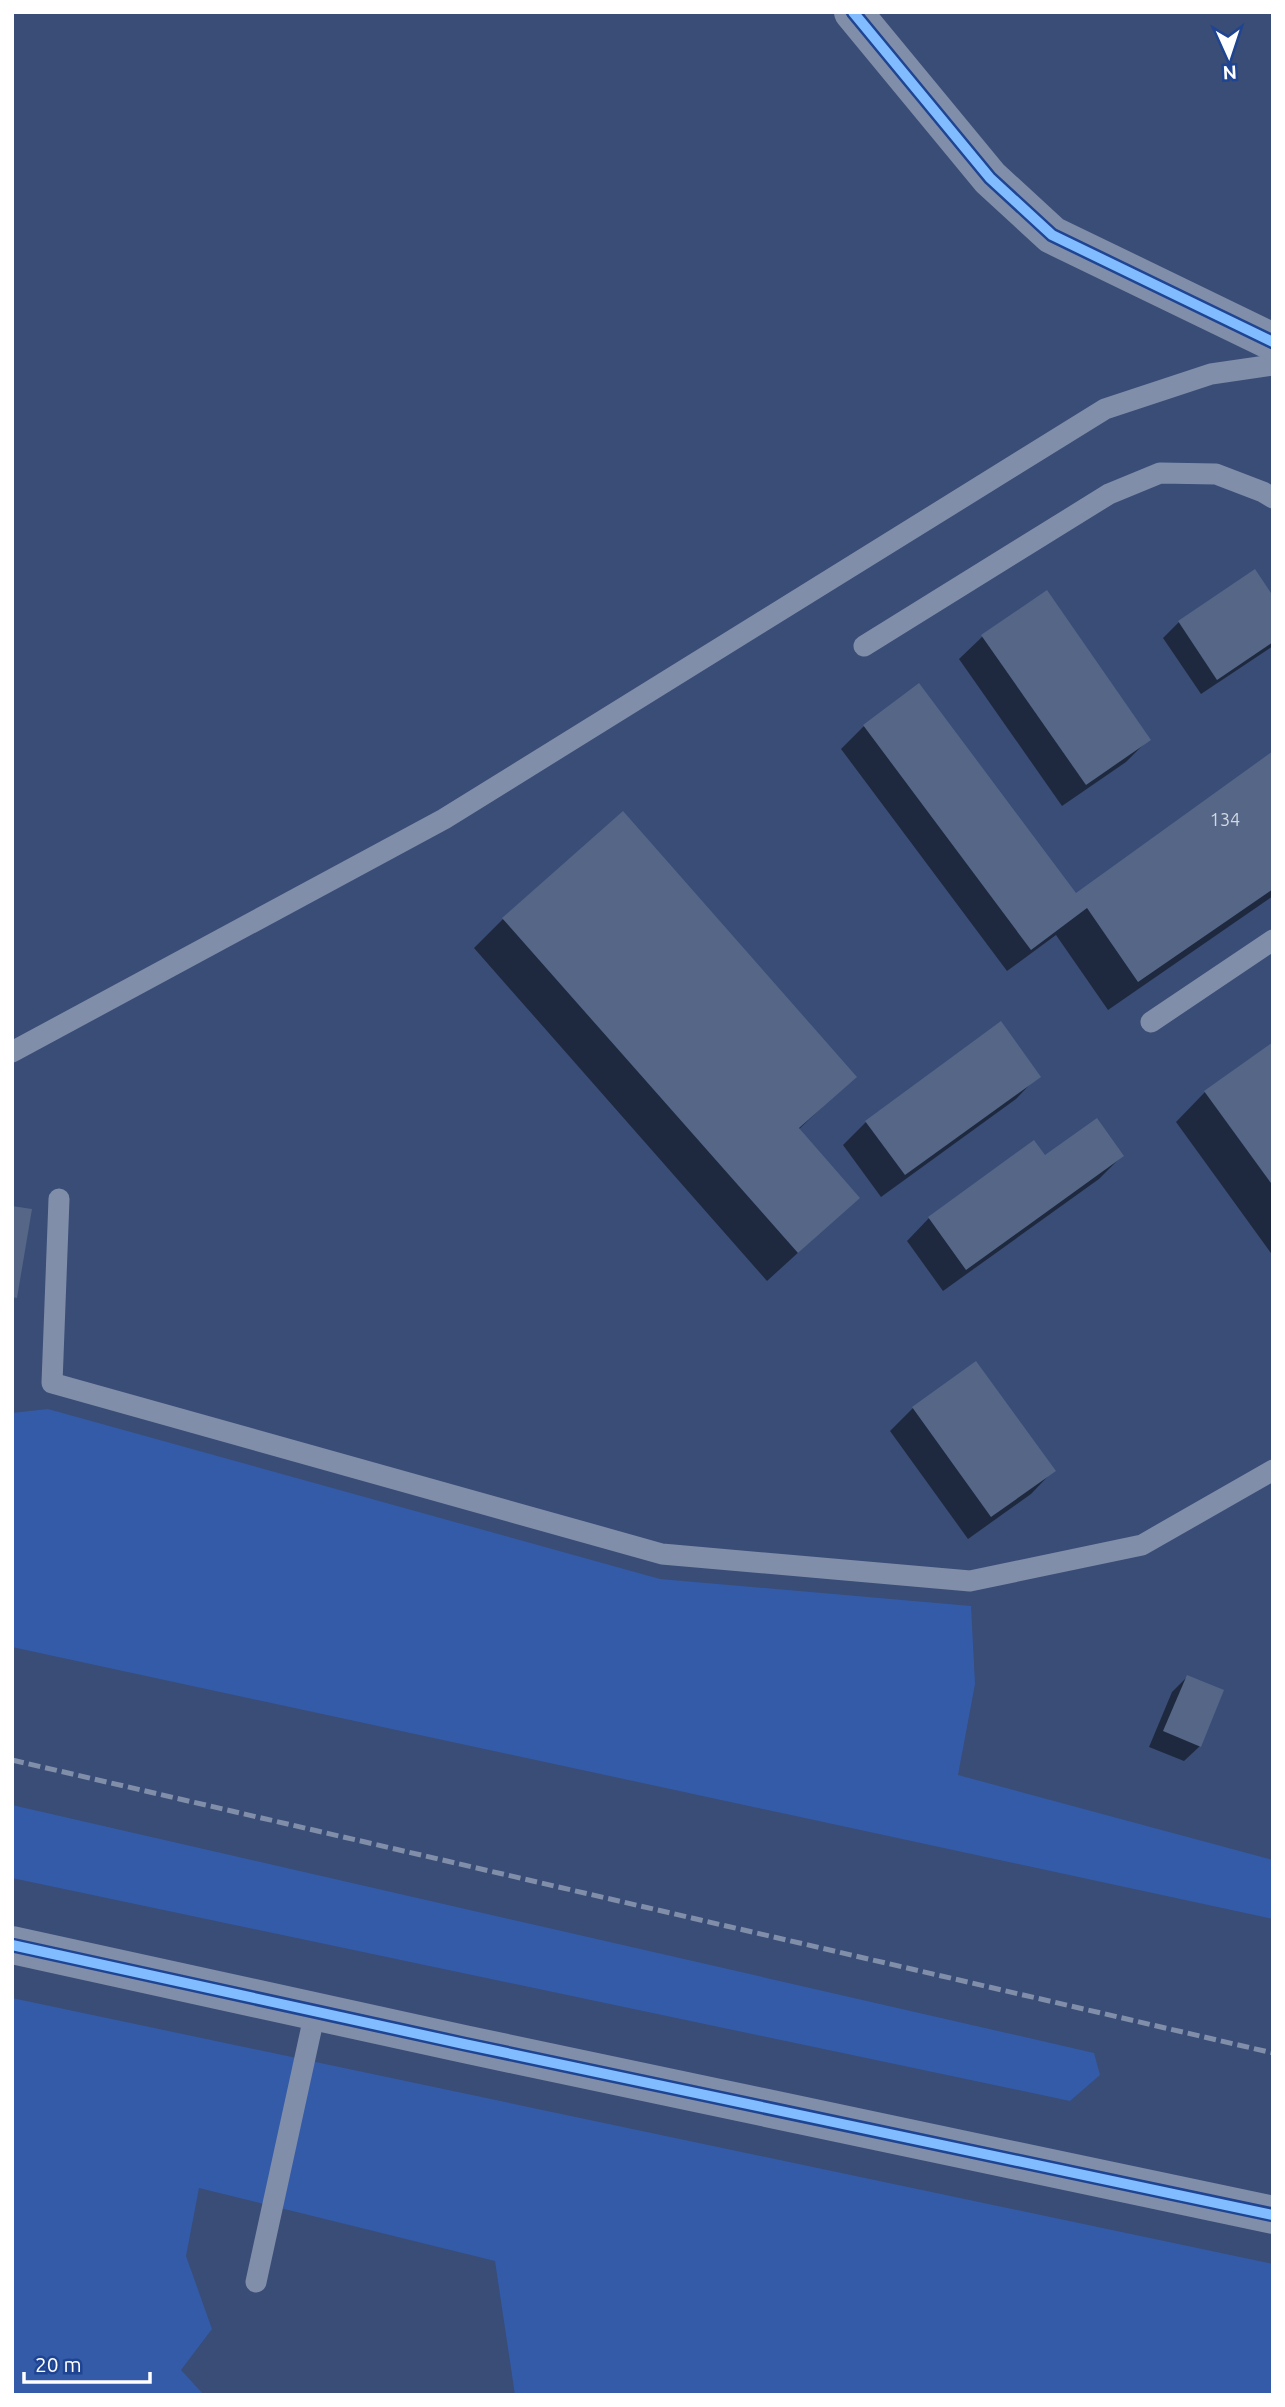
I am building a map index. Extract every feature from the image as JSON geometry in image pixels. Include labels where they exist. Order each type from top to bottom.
[{"type":"street","points":[[853,12],[990,178],[1052,235],[1273,342]]},
{"type":"street","points":[[12,1945],[1273,2215]]},
{"type":"lane","points":[[12,1052],[444,819],[1105,410],[1211,374],[1273,365]]},
{"type":"lane","points":[[864,646],[1109,494],[1160,473],[1216,474],[1273,498]]},
{"type":"lane","points":[[1151,1022],[1273,940]]},
{"type":"lane","points":[[59,1199],[52,1383],[662,1554],[970,1581],[1142,1545],[1273,1470]]},
{"type":"lane","points":[[256,2282],[315,2012]]},
{"type":"shaded area","points":[[48,1409],[660,1579],[971,1606],[975,1684],[958,1775],[1273,1860],[1273,1919],[12,1647],[12,1413]]},
{"type":"shaded area","points":[[12,1805],[1094,2053],[1100,2075],[1070,2101],[12,1878]]},
{"type":"shaded area","points":[[12,1998],[1273,2264],[1273,2395],[515,2395],[495,2261],[199,2188],[186,2256],[212,2329],[181,2370],[204,2395],[12,2395]]},
{"type":"building","points":[[1255,569],[1273,596],[1273,642],[1217,680],[1178,621]]},
{"type":"building","points":[[1047,590],[1151,740],[1086,785],[981,635]]},
{"type":"building","points":[[919,683],[1076,893],[1273,751],[1273,889],[1138,982],[1087,908],[1031,950],[863,725]]},
{"type":"building","points":[[623,811],[857,1077],[799,1128],[860,1198],[798,1253],[502,918]]},
{"type":"building","points":[[1001,1021],[1041,1077],[905,1175],[865,1121]]},
{"type":"building","points":[[1273,1042],[1273,1186],[1204,1091]]},
{"type":"building","points":[[1097,1118],[1124,1156],[966,1270],[928,1217],[1034,1140],[1045,1155]]},
{"type":"building","points":[[12,1206],[32,1209],[17,1298],[12,1297]]},
{"type":"building","points":[[976,1361],[1056,1471],[991,1517],[912,1407]]},
{"type":"building","points":[[1187,1675],[1224,1690],[1201,1747],[1163,1731]]},
{"type":"railway","points":[[12,1760],[1273,2053]]},
{"type":"cycle path","points":[[853,12],[990,178],[1052,235],[1273,342]]},
{"type":"cycle path","points":[[12,1945],[464,2044],[1273,2215]]}]
